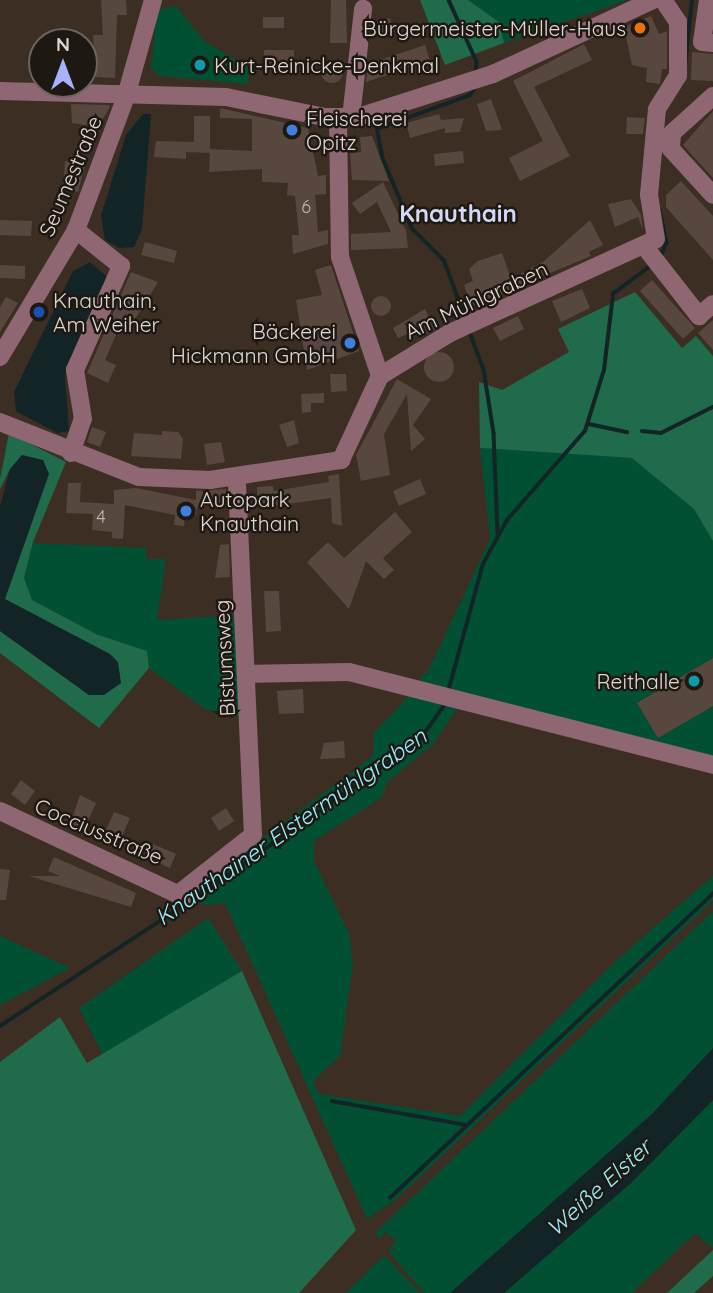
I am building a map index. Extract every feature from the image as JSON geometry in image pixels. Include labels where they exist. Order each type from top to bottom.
[{"type":"street","name":"Seumestraße","points":[[0,357],[76,230],[126,96],[153,0]]},
{"type":"street","points":[[0,91],[259,100],[344,118],[493,74],[653,0]]},
{"type":"street","points":[[663,0],[678,22],[678,76],[657,109],[649,195],[652,253],[699,316],[713,304]]},
{"type":"street","points":[[708,0],[702,42],[713,43]]},
{"type":"street","points":[[0,422],[71,453],[139,477],[237,478],[341,460],[380,376],[340,257],[344,118],[363,9]]},
{"type":"street","points":[[713,96],[672,133],[671,149],[713,194]]},
{"type":"street","points":[[71,453],[83,419],[75,370],[121,266],[76,230]]},
{"type":"street","name":"Am Mühlgraben","points":[[380,376],[466,326],[652,253]]},
{"type":"street","name":"Bistumsweg","points":[[237,478],[253,835]]},
{"type":"street","points":[[247,674],[349,672],[713,765]]},
{"type":"street","name":"Cocciusstraße","points":[[0,811],[185,895],[253,835]]},
{"type":"green space","points":[[420,0],[468,0],[499,22],[504,43],[445,65]]},
{"type":"green space","points":[[468,0],[628,0],[504,43],[499,22]]},
{"type":"green space","points":[[176,6],[204,41],[249,68],[248,84],[159,76],[151,68],[157,10]]},
{"type":"green space","points":[[635,292],[682,348],[696,336],[713,356],[713,541],[694,509],[632,458],[480,448],[479,382],[502,390],[569,352],[558,329]]},
{"type":"green space","points":[[9,433],[66,462],[33,542],[24,578],[32,600],[96,634],[147,651],[149,668],[99,728],[0,653],[0,631],[89,695],[25,613],[5,599],[10,469],[0,489],[0,479]]},
{"type":"green space","points":[[480,448],[632,458],[694,509],[713,541],[713,658],[637,703],[658,738],[713,706],[713,758],[415,686],[430,667],[490,539]]},
{"type":"green space","points":[[33,543],[146,548],[146,559],[166,559],[157,620],[239,615],[242,718],[205,709],[149,668],[147,651],[96,634],[32,600],[24,578]]},
{"type":"green space","points":[[411,694],[458,708],[431,746],[387,782],[382,797],[314,841],[314,861],[349,934],[353,963],[340,1056],[313,1081],[319,1094],[460,1116],[620,957],[713,876],[713,900],[394,1201],[367,1219],[225,903],[202,905],[190,892],[373,756],[374,733]]},
{"type":"green space","points":[[713,911],[713,1048],[652,1114],[450,1293],[424,1293],[388,1251],[396,1242],[386,1232],[379,1238],[375,1233]]},
{"type":"green space","points":[[208,918],[242,971],[104,1057],[79,1008]]},
{"type":"green space","points":[[0,936],[70,968],[0,1005]]},
{"type":"green space","points":[[242,971],[356,1230],[299,1293],[0,1293],[0,1062],[60,1017],[87,1063]]},
{"type":"green space","points":[[713,1100],[713,1248],[695,1233],[632,1293],[504,1293],[631,1183]]},
{"type":"green space","points":[[713,1250],[713,1276],[694,1293],[667,1293]]},
{"type":"green space","points":[[384,1255],[420,1293],[346,1293]]},
{"type":"water","points":[[143,114],[151,114],[142,229],[134,247],[119,248],[105,240],[101,216],[126,135]]},
{"type":"water","points":[[90,262],[108,278],[65,376],[69,431],[57,433],[16,411],[14,392],[73,271]]},
{"type":"water","points":[[22,455],[43,460],[49,474],[5,599],[110,654],[118,662],[121,683],[104,695],[89,695],[0,631],[0,506],[10,469]]},
{"type":"water","name":"Weiße Elster","points":[[713,1048],[713,1100],[631,1183],[504,1293],[450,1293],[652,1114]]},
{"type":"building","points":[[101,0],[126,0],[127,15],[117,15],[115,78],[98,77],[98,35],[103,35]]},
{"type":"building","points":[[331,0],[346,0],[347,43],[330,43]]},
{"type":"building","points":[[651,16],[659,34],[667,31],[667,69],[662,69],[660,84],[646,82],[647,68],[632,65],[624,27]]},
{"type":"building","points":[[263,17],[284,17],[284,28],[263,28]]},
{"type":"building","points":[[390,18],[395,32],[379,37],[374,23]]},
{"type":"building","points":[[584,44],[592,60],[534,87],[570,156],[520,181],[509,158],[543,141],[513,81]]},
{"type":"building","points":[[425,45],[430,61],[366,82],[368,64]]},
{"type":"building","points":[[264,50],[294,50],[294,66],[264,66]]},
{"type":"building","points":[[692,52],[713,54],[713,81],[691,80]]},
{"type":"building","points":[[332,61],[340,64],[343,72],[340,80],[332,83],[324,80],[321,72],[324,64]]},
{"type":"building","points":[[491,99],[502,130],[486,131],[477,104]]},
{"type":"building","points":[[71,104],[110,107],[98,127],[72,123]]},
{"type":"building","points":[[220,108],[308,128],[318,176],[326,175],[326,194],[315,195],[318,232],[328,230],[328,244],[293,254],[292,235],[299,235],[295,196],[287,195],[288,183],[262,182],[262,169],[209,172],[210,149],[252,151],[252,119],[220,118]]},
{"type":"building","points":[[713,111],[713,178],[683,145]]},
{"type":"building","points":[[439,114],[441,120],[464,118],[460,132],[445,133],[445,128],[410,138],[406,123]]},
{"type":"building","points":[[194,116],[210,116],[210,153],[186,152],[186,159],[154,157],[156,141],[194,142]]},
{"type":"building","points":[[627,117],[645,118],[643,134],[626,134]]},
{"type":"building","points":[[372,136],[389,181],[352,180],[350,153],[361,152],[360,137]]},
{"type":"building","points":[[463,151],[464,163],[435,166],[434,154]]},
{"type":"building","points":[[65,161],[85,166],[78,192],[63,188]]},
{"type":"building","points":[[681,181],[713,216],[713,260],[666,207],[666,195]]},
{"type":"building","points":[[383,182],[406,231],[408,248],[351,250],[351,234],[391,232],[377,202],[360,214],[352,203]]},
{"type":"building","points":[[631,199],[641,215],[643,230],[638,217],[615,227],[608,204]]},
{"type":"building","points":[[0,220],[32,221],[31,236],[0,235]]},
{"type":"building","points":[[590,220],[603,245],[589,252],[591,256],[472,306],[464,285],[473,281],[469,269],[478,261],[502,253],[511,279],[543,262]]},
{"type":"building","points":[[145,242],[177,251],[174,263],[141,255]]},
{"type":"building","points":[[0,265],[25,266],[25,279],[0,278]]},
{"type":"building","points":[[331,265],[359,351],[307,370],[296,300],[322,295],[315,270]]},
{"type":"building","points":[[131,272],[158,282],[135,319],[125,314],[105,360],[116,365],[108,383],[87,373]]},
{"type":"building","points":[[652,280],[695,328],[683,339],[640,291]]},
{"type":"building","points":[[582,289],[590,308],[561,322],[552,301]]},
{"type":"building","points":[[381,296],[388,299],[391,306],[388,313],[381,316],[374,313],[371,306],[374,299]]},
{"type":"building","points":[[6,297],[18,303],[0,332],[0,307]]},
{"type":"building","points":[[425,309],[435,329],[425,335],[421,328],[398,338],[393,328]]},
{"type":"building","points":[[518,316],[524,329],[500,341],[493,328]]},
{"type":"building","points":[[713,320],[713,350],[698,333]]},
{"type":"building","points":[[439,352],[445,353],[453,361],[453,373],[445,381],[439,382],[433,381],[425,373],[424,367],[425,361],[433,353]]},
{"type":"building","points":[[330,374],[346,374],[347,391],[331,392]]},
{"type":"building","points":[[397,379],[431,399],[413,425],[425,439],[411,451],[407,394],[384,434],[390,475],[361,481],[356,455]]},
{"type":"building","points":[[324,393],[324,403],[311,403],[311,412],[302,413],[301,394]]},
{"type":"building","points":[[294,420],[299,443],[287,447],[279,425]]},
{"type":"building","points":[[92,427],[106,432],[100,447],[87,442]]},
{"type":"building","points":[[162,431],[178,432],[183,439],[181,459],[131,456],[134,433],[162,435]]},
{"type":"building","points":[[221,442],[225,462],[207,465],[204,444]]},
{"type":"building","points":[[339,474],[342,526],[332,523],[331,498],[258,508],[257,487],[273,486],[274,491],[329,482],[328,476]]},
{"type":"building","points":[[420,479],[426,494],[399,506],[393,491]]},
{"type":"building","points":[[68,483],[81,483],[80,502],[114,504],[114,490],[136,488],[196,500],[196,491],[226,489],[227,502],[197,508],[196,515],[185,514],[184,526],[174,525],[175,515],[125,505],[123,539],[112,538],[112,532],[92,530],[93,514],[66,513]]},
{"type":"building","points":[[395,512],[412,532],[383,558],[394,570],[384,579],[366,561],[349,609],[307,562],[328,542],[344,558]]},
{"type":"building","points":[[229,544],[230,577],[215,578],[220,545]]},
{"type":"building","points":[[264,591],[279,591],[281,631],[266,632]]},
{"type":"building","name":"Reithalle","points":[[713,658],[713,706],[658,738],[637,703]]},
{"type":"building","points":[[303,689],[304,713],[279,714],[277,691]]},
{"type":"building","points":[[344,741],[345,758],[320,759],[324,743]]},
{"type":"building","points":[[21,780],[35,791],[25,805],[11,794]]},
{"type":"building","points":[[80,795],[96,803],[83,831],[70,825]]},
{"type":"building","points":[[226,808],[234,821],[219,831],[211,818]]},
{"type":"building","points":[[114,812],[130,818],[118,846],[102,839]]},
{"type":"building","points":[[153,844],[176,854],[170,868],[147,858]]},
{"type":"building","points":[[54,857],[136,893],[131,907],[29,876],[60,876],[48,871]]},
{"type":"building","points":[[0,869],[10,870],[6,900],[0,900]]},
{"type":"waterway","points":[[449,0],[477,62],[476,74]]},
{"type":"waterway","name":"Knauthainer Elstermühlgraben","points":[[684,77],[692,0]]},
{"type":"waterway","points":[[466,321],[444,261],[412,229],[382,157],[377,129],[470,95],[476,86]]},
{"type":"waterway","name":"Knauthainer Elstermühlgraben","points":[[660,210],[667,242],[661,257]]},
{"type":"waterway","name":"Knauthainer Elstermühlgraben","points":[[448,692],[483,564],[507,520],[585,431],[604,370],[613,294],[653,264]]},
{"type":"waterway","points":[[470,332],[484,370],[494,433],[498,534]]},
{"type":"waterway","points":[[642,431],[661,433],[713,407]]},
{"type":"waterway","points":[[589,424],[627,432]]},
{"type":"waterway","name":"Knauthainer Elstermühlgraben","points":[[195,898],[419,741],[446,703]]},
{"type":"waterway","points":[[390,1198],[713,894]]},
{"type":"waterway","name":"Knauthainer Elstermühlgraben","points":[[0,1026],[186,904]]},
{"type":"waterway","points":[[332,1101],[467,1125]]},
{"type":"place","name":"Bürgermeister-Müller-Haus","points":[[640,28]]},
{"type":"place","name":"Kurt-Reinicke-Denkmal","points":[[200,65]]},
{"type":"place","name":"Fleischerei Opitz","points":[[292,130]]},
{"type":"place","name":"Knauthain, Am Weiher","points":[[39,312]]},
{"type":"place","name":"Bäckerei Hickmann GmbH","points":[[350,343]]},
{"type":"place","name":"Autopark Knauthain","points":[[186,511]]},
{"type":"place","name":"Reithalle","points":[[694,681]]},
{"type":"district","name":"Knauthain","points":[[458,214]]}]
